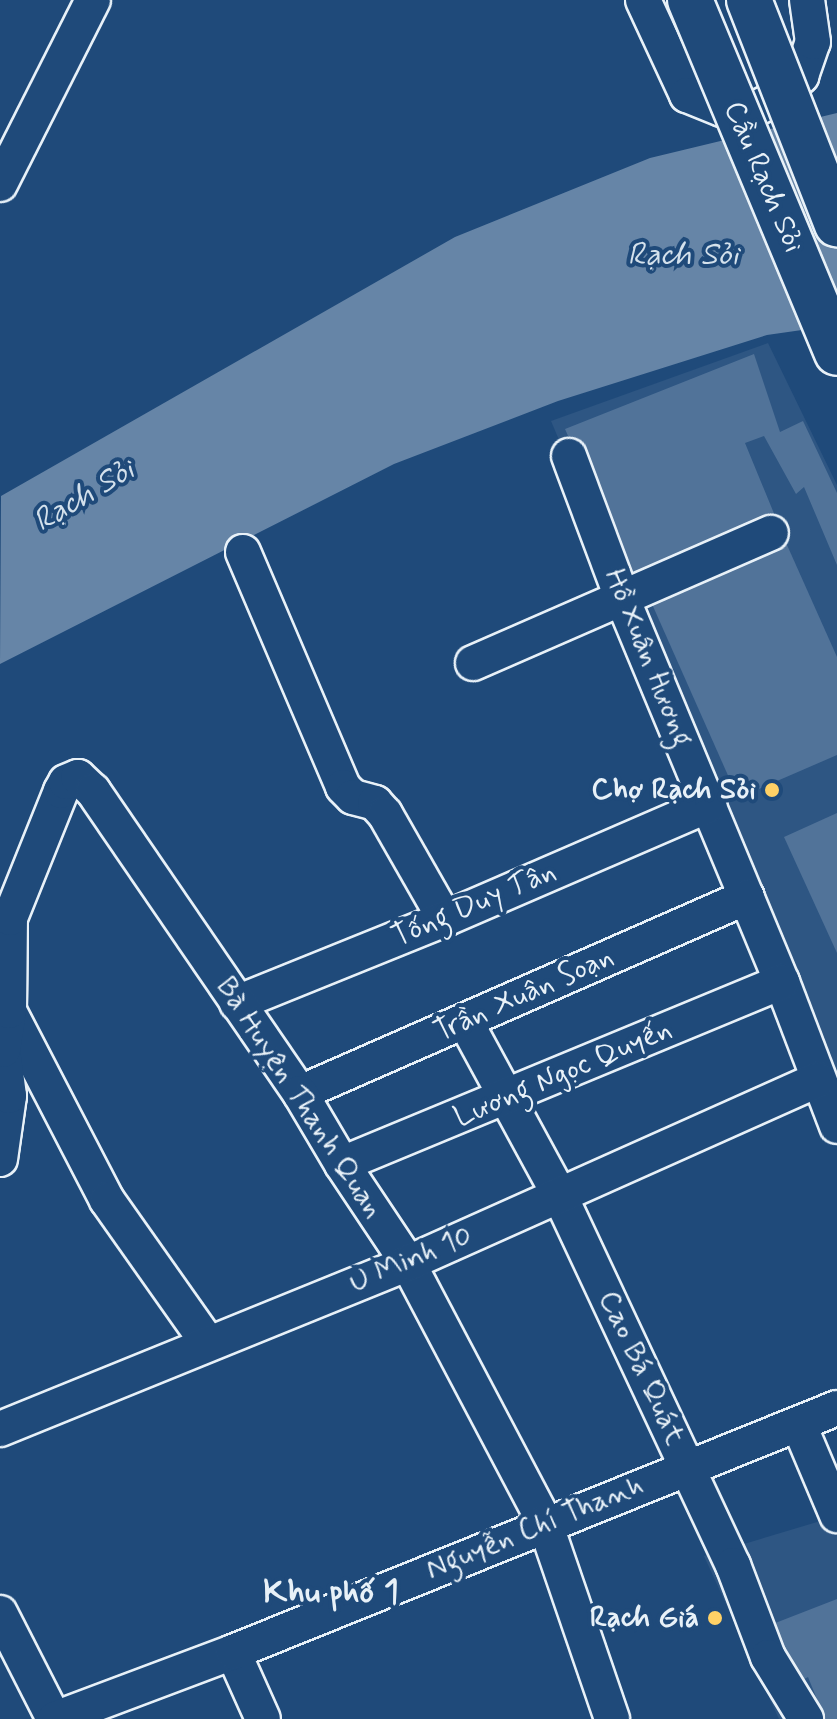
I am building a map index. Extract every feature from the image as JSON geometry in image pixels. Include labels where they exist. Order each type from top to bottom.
[{"type":"main road","name":"Cầu Rạch Sỏi","points":[[690,0],[837,353]]},
{"type":"main road","name":"Cầu Rạch Sỏi","points":[[749,0],[837,224]]},
{"type":"street","points":[[0,184],[93,0]]},
{"type":"street","points":[[643,0],[687,95],[722,109],[749,112],[775,99],[801,76],[813,42],[807,0]]},
{"type":"street","name":"Hồ Xuân Hương","points":[[569,456],[622,598],[782,982],[837,1126]]},
{"type":"street","points":[[473,663],[771,533]]},
{"type":"street","points":[[243,552],[343,787],[353,797],[375,803],[385,814],[445,919]]},
{"type":"street","name":"Bà Huyện Thanh Quan","points":[[9,1011],[10,918],[66,782],[73,777],[82,779],[300,1093],[342,1164],[408,1263],[545,1523],[612,1719]]},
{"type":"street","name":"Tống Duy Tân","points":[[237,1003],[445,919],[709,805]]},
{"type":"street","name":"Trần Xuân Soạn","points":[[300,1093],[747,897]]},
{"type":"street","name":"Lương Ngọc Quyến","points":[[342,1164],[782,982]]},
{"type":"street","points":[[0,1159],[9,1096],[3,1050],[9,1011]]},
{"type":"street","points":[[9,1011],[65,1125],[107,1200],[208,1343]]},
{"type":"street","name":"Cao Bá Quát","points":[[465,1021],[479,1051],[509,1097],[560,1196],[753,1611],[768,1657],[806,1719]]},
{"type":"street","name":"U Minh 10","points":[[0,1429],[408,1263],[818,1080]]},
{"type":"street","name":"Nguyễn Chí Thanh","points":[[54,1719],[233,1652],[545,1523],[837,1408]]},
{"type":"street","points":[[799,1425],[836,1510]]},
{"type":"street","points":[[0,1613],[54,1719]]},
{"type":"street","points":[[233,1652],[263,1719]]},
{"type":"shaded area","name":"Chợ Rạch Sỏi","points":[[768,343],[837,485],[837,1095],[551,421]]},
{"type":"shaded area","points":[[837,1516],[837,1719],[779,1719],[704,1556]]},
{"type":"water","name":"Rạch Sỏi","points":[[837,113],[837,325],[767,335],[558,401],[394,464],[0,664],[1,496],[455,237],[650,158]]},
{"type":"building","points":[[754,354],[780,432],[803,421],[837,493],[837,565],[804,487],[796,494],[764,436],[745,443],[780,528],[634,587],[565,429]]},
{"type":"building","points":[[783,536],[837,657],[837,755],[738,798],[648,595]]},
{"type":"building","points":[[837,813],[837,953],[784,837]]},
{"type":"building","points":[[837,1599],[837,1719],[825,1719],[808,1677],[790,1686],[765,1627]]},
{"type":"place","name":"Chợ Rạch Sỏi","points":[[772,790]]},
{"type":"place","name":"Rạch Giá","points":[[715,1618]]},
{"type":"district","name":"Khu phố 1","points":[[331,1593]]}]
